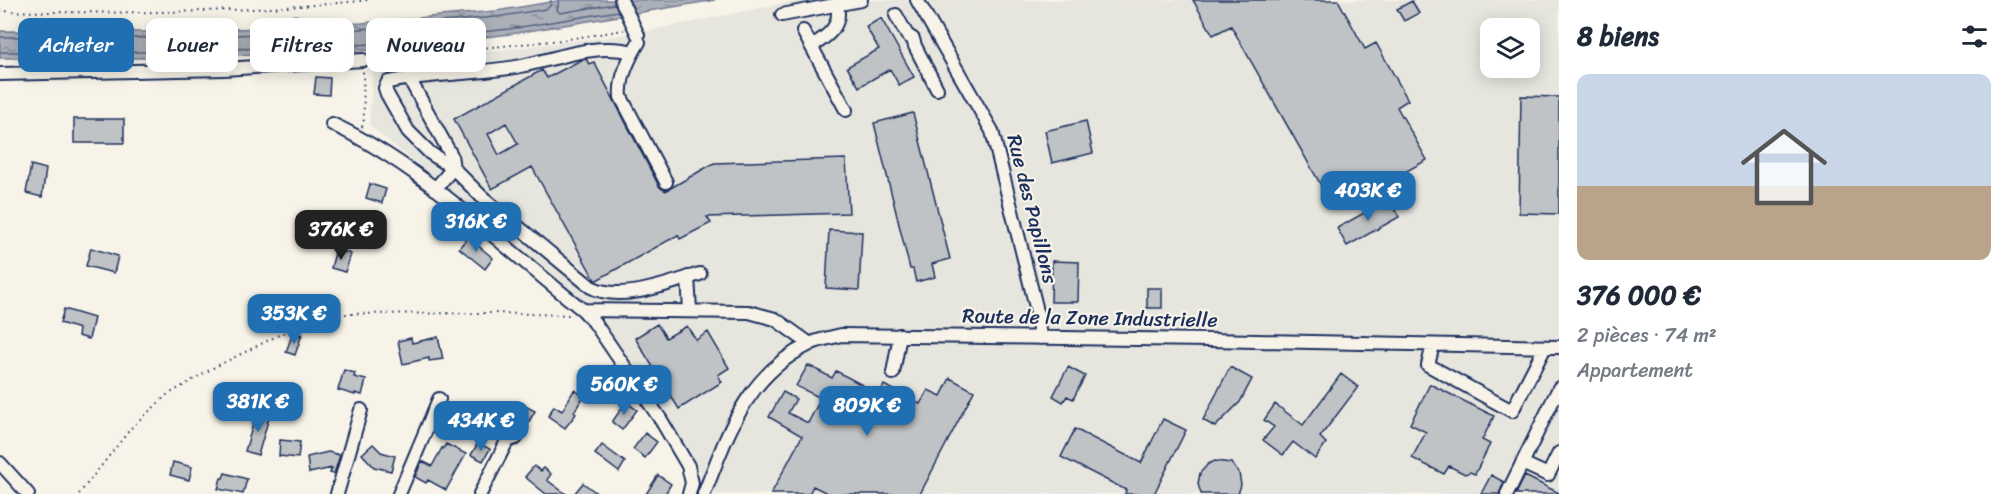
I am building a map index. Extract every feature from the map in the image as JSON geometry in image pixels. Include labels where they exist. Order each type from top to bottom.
[{"type":"street","points":[[621,0],[636,36],[620,85],[621,97],[666,182]]},
{"type":"street","points":[[782,15],[861,0]]},
{"type":"street","name":"Rue des Papillons","points":[[917,0],[996,141],[1036,307],[1040,338]]},
{"type":"street","points":[[812,46],[835,28],[838,15],[837,5]]},
{"type":"street","points":[[896,15],[907,35],[914,39]]},
{"type":"street","points":[[914,39],[933,28]]},
{"type":"street","points":[[803,31],[846,110]]},
{"type":"street","points":[[636,36],[623,50],[583,50],[514,67],[388,82],[387,94],[408,131],[430,153],[453,168],[490,203],[575,275],[598,291],[637,291],[694,276],[690,310]]},
{"type":"street","points":[[914,39],[915,46],[938,89]]},
{"type":"street","points":[[0,74],[224,69],[363,60]]},
{"type":"street","points":[[409,78],[449,150],[453,168]]},
{"type":"street","points":[[332,123],[360,137],[408,167],[585,313],[661,420],[680,451],[691,475],[692,483],[689,494]]},
{"type":"street","points":[[435,189],[453,168]]},
{"type":"street","points":[[585,313],[690,310],[748,312],[775,319],[810,344]]},
{"type":"street","name":"Route de la Zone Industrielle","points":[[704,494],[732,423],[755,387],[782,362],[810,344],[841,335],[1236,339],[1559,347]]},
{"type":"street","points":[[892,373],[900,336]]},
{"type":"street","points":[[1434,345],[1428,365],[1512,411],[1545,347]]},
{"type":"street","points":[[1507,494],[1559,388]]},
{"type":"street","points":[[399,494],[439,399]]},
{"type":"street","points":[[337,494],[361,410]]},
{"type":"street","points":[[480,494],[506,443],[516,438]]},
{"type":"street","points":[[1522,463],[1548,475],[1559,453]]},
{"type":"street","points":[[0,464],[28,494]]},
{"type":"path","points":[[0,11],[176,12],[294,8],[369,0]]},
{"type":"path","points":[[360,137],[364,119],[363,60],[562,40],[636,36]]},
{"type":"path","points":[[79,494],[93,473],[132,427],[167,395],[213,368],[291,329],[335,314],[585,313]]},
{"type":"shaded area","points":[[800,0],[1559,0],[1559,494],[693,494],[701,472],[607,330],[521,250],[369,125],[373,72],[486,72],[486,52],[638,33]]},
{"type":"water","points":[[563,0],[715,0],[486,37],[486,18],[418,18],[496,11]]},
{"type":"water","points":[[295,15],[306,18],[285,18]]},
{"type":"water","points":[[354,23],[366,23],[366,50],[354,51]]},
{"type":"water","points":[[250,28],[250,54],[238,55],[238,29]]},
{"type":"water","points":[[0,31],[18,31],[18,58],[0,58]]},
{"type":"water","points":[[134,32],[146,32],[146,58],[134,58]]},
{"type":"building","points":[[1193,0],[1338,0],[1365,49],[1376,43],[1408,100],[1397,107],[1427,160],[1335,210],[1231,26],[1213,35]]},
{"type":"building","points":[[1412,1],[1419,13],[1404,21],[1397,9]]},
{"type":"building","points":[[881,18],[914,77],[899,85],[890,69],[859,87],[847,67],[879,49],[866,27]]},
{"type":"building","points":[[586,59],[589,64],[594,62],[662,189],[666,191],[714,163],[846,159],[849,213],[707,217],[711,223],[680,239],[678,235],[595,280],[532,167],[492,189],[454,119],[542,70],[547,78]],"holes":[[[506,123],[518,144],[499,155],[488,134]]]},
{"type":"building","points":[[316,77],[330,78],[329,95],[314,94]]},
{"type":"building","points":[[1521,96],[1559,97],[1559,214],[1519,213]]},
{"type":"building","points":[[913,113],[950,259],[932,264],[935,277],[916,282],[913,269],[910,269],[874,123]]},
{"type":"building","points":[[74,119],[124,119],[124,143],[74,143]]},
{"type":"building","points":[[1086,121],[1093,153],[1052,163],[1045,131]]},
{"type":"building","points":[[31,165],[46,169],[42,197],[26,193]]},
{"type":"building","points":[[370,184],[386,189],[382,203],[366,198]]},
{"type":"building","points":[[1389,199],[1399,217],[1347,246],[1337,228]]},
{"type":"building","points":[[829,230],[862,232],[859,290],[826,288]]},
{"type":"building","points":[[468,237],[493,258],[485,269],[459,248]]},
{"type":"building","points":[[91,248],[118,256],[114,273],[86,266]]},
{"type":"building","points":[[336,249],[351,254],[345,272],[331,268]]},
{"type":"building","points":[[1052,261],[1079,262],[1078,302],[1051,302]]},
{"type":"building","points":[[1147,288],[1162,288],[1162,308],[1147,308]]},
{"type":"building","points":[[64,309],[94,318],[89,339],[78,336],[79,329],[60,323]]},
{"type":"building","points":[[657,324],[666,338],[687,326],[696,340],[708,332],[729,368],[718,375],[722,382],[679,409],[635,338]]},
{"type":"building","points":[[302,334],[295,355],[286,352],[291,338]]},
{"type":"building","points":[[438,337],[443,359],[429,361],[429,358],[403,364],[398,341],[411,338],[412,343]]},
{"type":"building","points":[[808,365],[832,378],[836,371],[879,394],[884,385],[920,404],[928,390],[941,396],[950,378],[974,391],[920,494],[829,494],[813,486],[809,494],[771,494],[802,436],[769,417],[783,392],[796,399],[788,413],[808,423],[821,398],[796,386]]},
{"type":"building","points":[[1068,367],[1085,376],[1073,399],[1067,396],[1063,402],[1053,396]]},
{"type":"building","points":[[1230,367],[1252,379],[1240,402],[1215,427],[1203,420]]},
{"type":"building","points":[[344,370],[355,373],[354,377],[366,380],[362,395],[338,390]]},
{"type":"building","points":[[1341,374],[1358,387],[1320,437],[1326,443],[1315,459],[1293,442],[1283,455],[1263,440],[1274,427],[1264,420],[1275,404],[1303,425]]},
{"type":"building","points":[[1430,384],[1494,416],[1482,440],[1490,444],[1475,474],[1470,472],[1465,474],[1449,466],[1444,474],[1412,458],[1426,432],[1410,424]]},
{"type":"building","points":[[574,390],[584,396],[574,412],[576,414],[565,428],[548,416],[554,406],[562,411]]},
{"type":"building","points":[[626,402],[637,410],[622,430],[612,422]]},
{"type":"building","points":[[523,405],[535,411],[524,430],[513,425]]},
{"type":"building","points":[[257,411],[270,414],[258,455],[245,451]]},
{"type":"building","points":[[1163,419],[1186,430],[1154,494],[1125,494],[1126,490],[1061,457],[1075,429],[1141,463]]},
{"type":"building","points":[[645,433],[657,442],[645,458],[633,449]]},
{"type":"building","points":[[280,440],[300,442],[298,458],[279,456]]},
{"type":"building","points":[[478,443],[490,449],[483,461],[471,455]]},
{"type":"building","points":[[373,444],[381,452],[395,456],[391,471],[374,467],[362,454]]},
{"type":"building","points":[[446,444],[466,454],[446,490],[428,480],[426,483],[415,477],[422,461],[432,466]]},
{"type":"building","points":[[602,445],[625,462],[619,472],[595,454]]},
{"type":"building","points":[[328,452],[340,455],[334,474],[330,473],[332,468],[309,473],[307,457]]},
{"type":"building","points":[[1215,461],[1231,463],[1239,473],[1241,485],[1238,494],[1201,494],[1198,484],[1200,473],[1208,464]]},
{"type":"building","points":[[173,462],[192,467],[189,480],[170,475]]},
{"type":"building","points":[[534,466],[541,471],[544,468],[551,474],[547,480],[566,494],[546,494],[525,477]]},
{"type":"building","points":[[225,473],[247,479],[243,494],[218,489]]},
{"type":"building","points":[[658,475],[671,484],[665,494],[646,494]]},
{"type":"building","points":[[1491,475],[1504,482],[1499,494],[1481,494]]},
{"type":"building","points":[[1525,476],[1559,493],[1559,494],[1516,494]]},
{"type":"building","points":[[583,483],[598,494],[574,494]]}]
